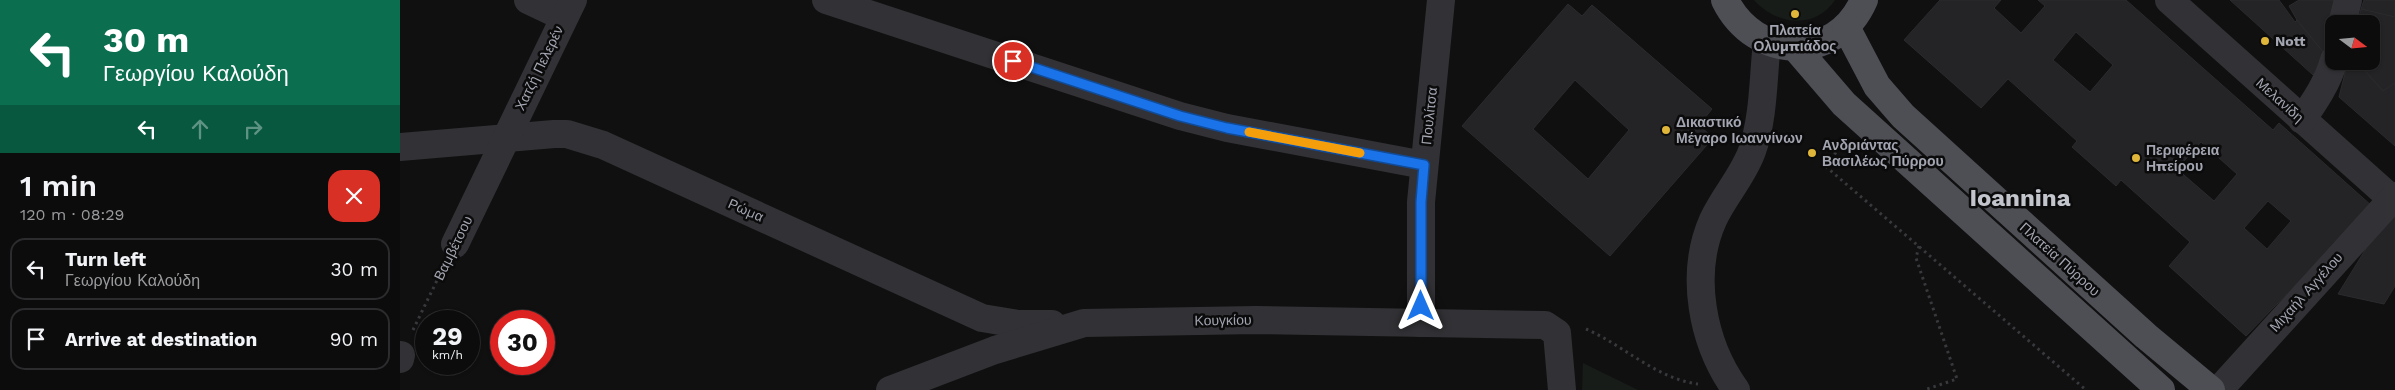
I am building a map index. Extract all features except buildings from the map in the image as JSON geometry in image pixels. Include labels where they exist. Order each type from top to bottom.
[{"type":"main road","points":[[1726,0],[1731,11],[1746,29],[1767,42],[1795,47],[1818,44],[1846,27],[1854,18],[1864,0]]},
{"type":"main road","name":"Πλατεία Πύρρου","points":[[1846,27],[1877,86],[1903,116],[2139,329],[2211,390]]},
{"type":"main road","points":[[1795,47],[1844,104],[2161,390]]},
{"type":"street","points":[[528,0],[568,9]]},
{"type":"street","points":[[826,0],[1180,116],[1227,128],[1424,165]]},
{"type":"street","name":"Πουλίτσα","points":[[1421,323],[1421,202],[1441,0]]},
{"type":"street","name":"Μελανίδη","points":[[2168,0],[2302,120],[2393,198]]},
{"type":"street","points":[[2344,15],[2348,0]]},
{"type":"street","name":"Χατζή Πελερέν","points":[[506,137],[568,9]]},
{"type":"street","points":[[1733,386],[1716,354],[1706,321],[1702,290],[1702,257],[1713,221],[1744,169],[1753,148],[1759,116],[1767,42]]},
{"type":"street","points":[[2302,120],[2319,95],[2331,70]]},
{"type":"street","name":"Ρώμα","points":[[400,147],[506,137],[567,134],[603,145],[989,320],[1018,324],[1084,323]]},
{"type":"street","name":"Βαμβέτσου","points":[[455,244],[506,137]]},
{"type":"street","name":"Μιχαήλ Αγγέλου","points":[[2219,390],[2393,198]]},
{"type":"street","name":"Κουγκίου","points":[[890,390],[996,350],[1084,323],[1256,320],[1538,324],[1556,334]]},
{"type":"street","points":[[1556,334],[1562,390]]},
{"type":"path","points":[[1864,122],[1824,166],[2086,390]]},
{"type":"path","name":"Βαμβέτσου","points":[[401,357],[455,244]]},
{"type":"path","points":[[1919,246],[1916,258],[1957,379],[1924,390]]},
{"type":"path","points":[[1556,334],[1576,326],[1584,328],[1659,370],[1688,382],[1733,386]]},
{"type":"shaded area","points":[[1754,0],[1835,0],[1827,10],[1817,16],[1795,21],[1773,15]]},
{"type":"shaded area","points":[[1583,363],[1638,390],[1582,390]]},
{"type":"slow traffic","points":[[1249,132],[1360,153]]},
{"type":"place","name":"Πλατεία Ολυμπιάδος","points":[[1795,14]]},
{"type":"place","name":"Nott","points":[[2265,41]]},
{"type":"place","name":"Δικαστικό Μέγαρο Ιωαννίνων","points":[[1666,130]]},
{"type":"place","name":"Ανδριάντας Βασιλέως Πύρρου","points":[[1812,153]]},
{"type":"place","name":"Περιφέρεια Ηπείρου","points":[[2136,158]]},
{"type":"district","name":"Ioannina","points":[[2020,198]]},
{"type":"route","points":[[1013,61],[1180,116],[1227,128],[1424,165],[1421,202],[1421,306]]}]
